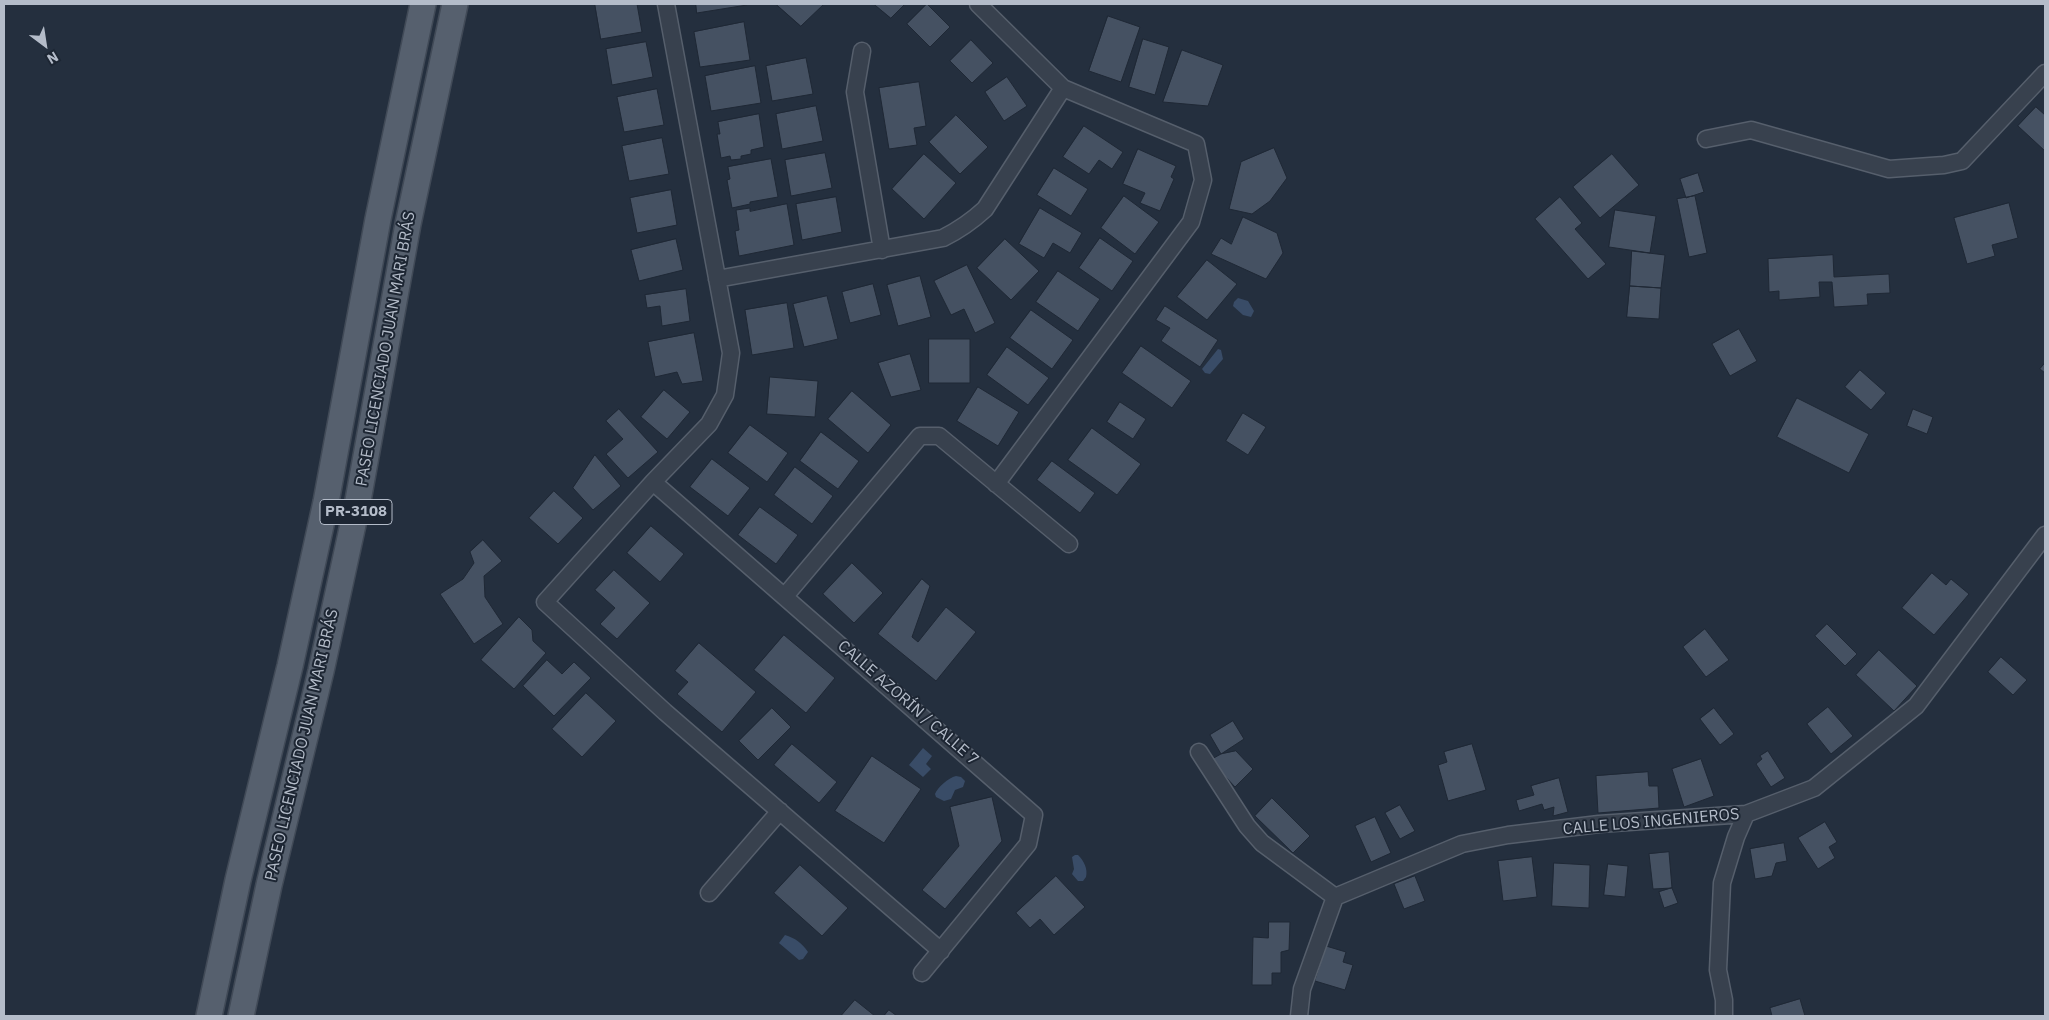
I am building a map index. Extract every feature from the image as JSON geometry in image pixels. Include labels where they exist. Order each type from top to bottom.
[{"type":"main road","name":"PASEO LICENCIADO JUAN MARI BRÁS","points":[[210,1016],[238,880],[290,666],[326,502],[378,219],[423,4]]},
{"type":"main road","name":"PASEO LICENCIADO JUAN MARI BRÁS","points":[[241,1016],[269,885],[321,671],[357,506],[408,224],[455,4]]},
{"type":"street","points":[[666,4],[731,353],[725,394],[709,424],[653,482],[545,602],[665,712],[941,951]]},
{"type":"street","points":[[978,4],[1063,88],[1196,144],[1203,180],[1191,222],[996,484]]},
{"type":"street","points":[[862,51],[855,92],[882,250]]},
{"type":"street","points":[[1706,139],[1751,130],[1889,169],[1944,165],[1962,161],[2045,73]]},
{"type":"street","points":[[717,279],[943,238],[972,221],[985,209],[1063,88]]},
{"type":"street","points":[[785,596],[920,436],[939,436],[1069,544]]},
{"type":"street","name":"CALLE AZORÍN / CALLE 7","points":[[653,482],[1034,814],[1028,844],[922,973]]},
{"type":"street","name":"CALLE LOS INGENIEROS","points":[[1335,897],[1462,844],[1508,835],[1599,824],[1746,814],[1814,788],[1916,706],[2045,535]]},
{"type":"street","points":[[1199,752],[1247,826],[1262,843],[1335,897],[1302,989],[1299,1016]]},
{"type":"street","points":[[709,893],[780,811]]},
{"type":"street","points":[[1724,1016],[1724,1000],[1718,970],[1722,883],[1736,837],[1746,814]]},
{"type":"water","points":[[1238,298],[1248,301],[1254,311],[1251,317],[1243,315],[1233,306]]},
{"type":"water","points":[[1218,349],[1221,350],[1223,359],[1210,374],[1205,373],[1202,369]]},
{"type":"water","points":[[923,748],[932,756],[926,764],[931,769],[923,777],[909,765]]},
{"type":"water","points":[[956,776],[961,777],[965,781],[963,787],[955,790],[951,799],[944,801],[936,797],[936,791]]},
{"type":"water","points":[[1075,855],[1080,857],[1086,868],[1086,877],[1083,881],[1078,881],[1072,874],[1074,869],[1072,857]]},
{"type":"water","points":[[785,935],[798,941],[806,949],[808,952],[803,959],[799,960],[779,943]]},
{"type":"building","points":[[595,4],[637,4],[642,32],[601,39]]},
{"type":"building","points":[[696,4],[747,4],[747,5],[697,13]]},
{"type":"building","points":[[776,4],[824,4],[801,26]]},
{"type":"building","points":[[874,4],[905,4],[891,18]]},
{"type":"building","points":[[927,4],[950,27],[930,47],[907,24]]},
{"type":"building","points":[[1108,16],[1140,27],[1121,82],[1089,71]]},
{"type":"building","points":[[744,22],[750,60],[700,67],[694,32]]},
{"type":"building","points":[[1143,39],[1169,47],[1155,95],[1129,87]]},
{"type":"building","points":[[971,40],[993,63],[972,83],[950,61]]},
{"type":"building","points":[[646,42],[653,77],[612,85],[606,49]]},
{"type":"building","points":[[1182,50],[1223,65],[1208,106],[1163,102]]},
{"type":"building","points":[[806,58],[813,94],[772,101],[766,66]]},
{"type":"building","points":[[755,66],[761,103],[711,111],[705,76]]},
{"type":"building","points":[[1007,77],[1027,106],[1004,121],[985,92]]},
{"type":"building","points":[[919,82],[926,126],[914,128],[917,145],[889,149],[879,88]]},
{"type":"building","points":[[657,89],[664,125],[624,132],[617,97]]},
{"type":"building","points":[[816,106],[823,141],[782,149],[776,114]]},
{"type":"building","points":[[2036,107],[2045,115],[2045,151],[2018,126]]},
{"type":"building","points":[[759,114],[764,147],[751,150],[751,154],[741,156],[741,159],[731,160],[730,156],[721,158],[717,134],[720,134],[718,122]]},
{"type":"building","points":[[956,115],[988,147],[960,174],[929,142]]},
{"type":"building","points":[[1084,126],[1123,152],[1112,169],[1099,160],[1089,174],[1063,157]]},
{"type":"building","points":[[662,138],[669,174],[629,181],[622,146]]},
{"type":"building","points":[[1274,148],[1287,178],[1270,201],[1252,214],[1229,209],[1241,162]]},
{"type":"building","points":[[1138,149],[1176,166],[1171,177],[1174,179],[1160,211],[1140,203],[1145,193],[1123,184]]},
{"type":"building","points":[[825,153],[832,188],[791,196],[785,160]]},
{"type":"building","points":[[924,154],[956,183],[924,219],[892,189]]},
{"type":"building","points":[[1612,154],[1639,185],[1600,218],[1573,187]]},
{"type":"building","points":[[771,159],[778,197],[750,202],[750,204],[732,208],[727,180],[730,179],[728,167]]},
{"type":"building","points":[[1054,168],[1088,189],[1071,216],[1037,195]]},
{"type":"building","points":[[1698,173],[1704,192],[1686,198],[1680,179]]},
{"type":"building","points":[[671,190],[677,225],[637,233],[630,198]]},
{"type":"building","points":[[1124,196],[1159,222],[1135,254],[1101,228]]},
{"type":"building","points":[[1695,196],[1707,253],[1689,257],[1677,199]]},
{"type":"building","points":[[836,197],[842,232],[802,240],[796,204]]},
{"type":"building","points":[[1560,197],[1582,223],[1575,229],[1606,264],[1588,279],[1535,219]]},
{"type":"building","points":[[2009,203],[2018,238],[1992,245],[1995,256],[1967,264],[1954,218]]},
{"type":"building","points":[[787,204],[794,245],[739,256],[735,231],[739,230],[736,210],[750,208],[750,211]]},
{"type":"building","points":[[1040,208],[1082,233],[1070,253],[1053,243],[1044,258],[1019,244]]},
{"type":"building","points":[[1615,210],[1656,216],[1650,253],[1609,247]]},
{"type":"building","points":[[1243,217],[1277,233],[1283,253],[1266,279],[1211,254],[1221,238],[1231,244]]},
{"type":"building","points":[[1100,238],[1133,261],[1112,291],[1079,268]]},
{"type":"building","points":[[676,239],[683,270],[639,281],[631,250]]},
{"type":"building","points":[[1005,239],[1039,271],[1011,300],[977,268]]},
{"type":"building","points":[[1632,251],[1665,255],[1661,288],[1630,286]]},
{"type":"building","points":[[1833,255],[1834,277],[1889,274],[1890,293],[1867,294],[1868,305],[1834,307],[1832,282],[1819,282],[1820,297],[1779,300],[1779,291],[1769,292],[1768,259]]},
{"type":"building","points":[[1207,260],[1237,284],[1207,320],[1177,297]]},
{"type":"building","points":[[967,265],[995,323],[975,333],[964,309],[951,315],[934,281]]},
{"type":"building","points":[[1058,271],[1100,299],[1078,331],[1036,302]]},
{"type":"building","points":[[920,276],[931,317],[898,326],[887,285]]},
{"type":"building","points":[[873,284],[881,315],[850,323],[842,292]]},
{"type":"building","points":[[1630,286],[1661,288],[1659,319],[1627,317]]},
{"type":"building","points":[[686,289],[690,321],[662,326],[660,306],[647,308],[645,295]]},
{"type":"building","points":[[827,296],[838,339],[804,347],[793,304]]},
{"type":"building","points":[[787,303],[794,348],[752,355],[745,310]]},
{"type":"building","points":[[1165,306],[1218,340],[1200,367],[1161,341],[1170,328],[1156,320]]},
{"type":"building","points":[[1031,310],[1073,340],[1052,369],[1010,338]]},
{"type":"building","points":[[1739,329],[1757,361],[1730,376],[1712,344]]},
{"type":"building","points":[[694,333],[703,381],[682,384],[677,372],[655,377],[648,342]]},
{"type":"building","points":[[929,339],[970,339],[970,383],[929,383]]},
{"type":"building","points":[[1141,346],[1191,381],[1172,408],[1122,373]]},
{"type":"building","points":[[1007,347],[1049,378],[1028,405],[987,375]]},
{"type":"building","points":[[910,354],[921,390],[891,397],[878,363]]},
{"type":"building","points":[[2045,363],[2045,373],[2040,369]]},
{"type":"building","points":[[1860,370],[1886,393],[1871,410],[1845,387]]},
{"type":"building","points":[[770,377],[818,381],[815,417],[767,414]]},
{"type":"building","points":[[978,387],[1019,412],[998,446],[957,421]]},
{"type":"building","points":[[664,390],[690,412],[667,439],[641,417]]},
{"type":"building","points":[[852,391],[891,425],[868,453],[828,419]]},
{"type":"building","points":[[1797,398],[1869,434],[1849,473],[1777,437]]},
{"type":"building","points":[[1120,402],[1146,419],[1133,439],[1107,422]]},
{"type":"building","points":[[619,409],[658,452],[628,478],[606,454],[623,439],[606,421]]},
{"type":"building","points":[[1913,409],[1933,417],[1927,434],[1907,426]]},
{"type":"building","points":[[1243,413],[1266,427],[1248,455],[1226,441]]},
{"type":"building","points":[[750,425],[788,453],[767,482],[728,453]]},
{"type":"building","points":[[1092,428],[1141,464],[1117,495],[1068,460]]},
{"type":"building","points":[[821,432],[859,461],[838,489],[800,461]]},
{"type":"building","points":[[595,455],[621,486],[593,510],[573,488]]},
{"type":"building","points":[[712,459],[750,488],[728,516],[690,487]]},
{"type":"building","points":[[1052,461],[1095,493],[1080,513],[1037,480]]},
{"type":"building","points":[[795,467],[833,496],[812,524],[774,495]]},
{"type":"building","points":[[554,491],[583,518],[558,544],[529,518]]},
{"type":"building","points":[[760,507],[798,535],[776,564],[738,535]]},
{"type":"building","points":[[651,526],[684,554],[660,582],[627,553]]},
{"type":"building","points":[[483,540],[502,561],[484,576],[485,597],[503,624],[474,644],[440,594],[463,579],[474,563],[470,552]]},
{"type":"building","points":[[852,563],[883,593],[854,623],[823,594]]},
{"type":"building","points":[[614,570],[650,603],[617,639],[600,624],[615,608],[595,590]]},
{"type":"building","points":[[1932,573],[1946,585],[1951,579],[1969,594],[1934,635],[1902,608]]},
{"type":"building","points":[[922,579],[930,586],[912,637],[918,642],[946,607],[976,632],[936,681],[878,634]]},
{"type":"building","points":[[519,617],[532,630],[533,641],[546,653],[514,689],[481,660]]},
{"type":"building","points":[[1827,624],[1857,654],[1845,666],[1815,636]]},
{"type":"building","points":[[1705,629],[1729,660],[1706,677],[1683,647]]},
{"type":"building","points":[[784,635],[835,678],[806,713],[754,670]]},
{"type":"building","points":[[699,643],[756,692],[722,732],[677,694],[688,682],[675,671]]},
{"type":"building","points":[[1879,650],[1917,686],[1894,711],[1856,675]]},
{"type":"building","points":[[2001,657],[2027,680],[2013,695],[1988,672]]},
{"type":"building","points":[[547,660],[562,674],[574,662],[591,678],[554,716],[523,686]]},
{"type":"building","points":[[586,693],[616,721],[582,757],[552,729]]},
{"type":"building","points":[[1828,707],[1853,736],[1831,754],[1807,724]]},
{"type":"building","points":[[772,708],[791,727],[758,760],[739,741]]},
{"type":"building","points":[[1714,708],[1734,734],[1720,745],[1700,719]]},
{"type":"building","points":[[1233,721],[1244,739],[1221,754],[1210,735]]},
{"type":"building","points":[[792,744],[837,782],[819,803],[774,765]]},
{"type":"building","points":[[1472,744],[1486,790],[1448,801],[1438,765],[1447,762],[1444,752]]},
{"type":"building","points":[[1236,751],[1253,769],[1235,787],[1210,760],[1221,754]]},
{"type":"building","points":[[1768,751],[1785,778],[1771,787],[1756,764],[1762,759],[1760,756]]},
{"type":"building","points":[[872,756],[921,789],[884,843],[835,811]]},
{"type":"building","points":[[1701,759],[1714,796],[1684,807],[1672,769]]},
{"type":"building","points":[[1648,772],[1649,786],[1658,786],[1659,808],[1598,813],[1596,776]]},
{"type":"building","points":[[1559,778],[1568,812],[1553,816],[1554,807],[1544,810],[1542,804],[1519,811],[1516,800],[1534,795],[1531,786]]},
{"type":"building","points":[[992,797],[1002,841],[945,909],[922,890],[959,846],[950,807]]},
{"type":"building","points":[[1272,798],[1310,836],[1293,853],[1255,816]]},
{"type":"building","points":[[1400,805],[1415,831],[1400,839],[1385,813]]},
{"type":"building","points":[[1375,817],[1391,853],[1371,862],[1355,826]]},
{"type":"building","points":[[1825,822],[1837,842],[1829,847],[1835,858],[1818,869],[1798,838]]},
{"type":"building","points":[[1784,843],[1787,861],[1776,863],[1772,876],[1755,879],[1750,849]]},
{"type":"building","points":[[1669,852],[1672,888],[1653,889],[1649,854]]},
{"type":"building","points":[[1532,857],[1537,897],[1503,901],[1498,861]]},
{"type":"building","points":[[1554,863],[1590,865],[1589,908],[1552,906]]},
{"type":"building","points":[[1608,864],[1628,866],[1625,897],[1604,895]]},
{"type":"building","points":[[800,865],[848,908],[822,936],[774,893]]},
{"type":"building","points":[[1056,876],[1085,907],[1054,935],[1040,919],[1030,928],[1016,913]]},
{"type":"building","points":[[1415,876],[1425,901],[1404,909],[1394,884]]},
{"type":"building","points":[[1672,888],[1678,903],[1664,908],[1659,892]]},
{"type":"building","points":[[1269,922],[1290,922],[1289,950],[1281,952],[1281,973],[1272,973],[1272,985],[1252,985],[1253,937],[1268,938]]},
{"type":"building","points":[[1326,946],[1346,952],[1343,962],[1353,965],[1345,990],[1315,981]]},
{"type":"building","points":[[1800,999],[1805,1016],[1772,1016],[1770,1008]]},
{"type":"building","points":[[855,1000],[875,1016],[841,1016]]},
{"type":"building","points":[[889,1010],[897,1016],[884,1016]]}]
